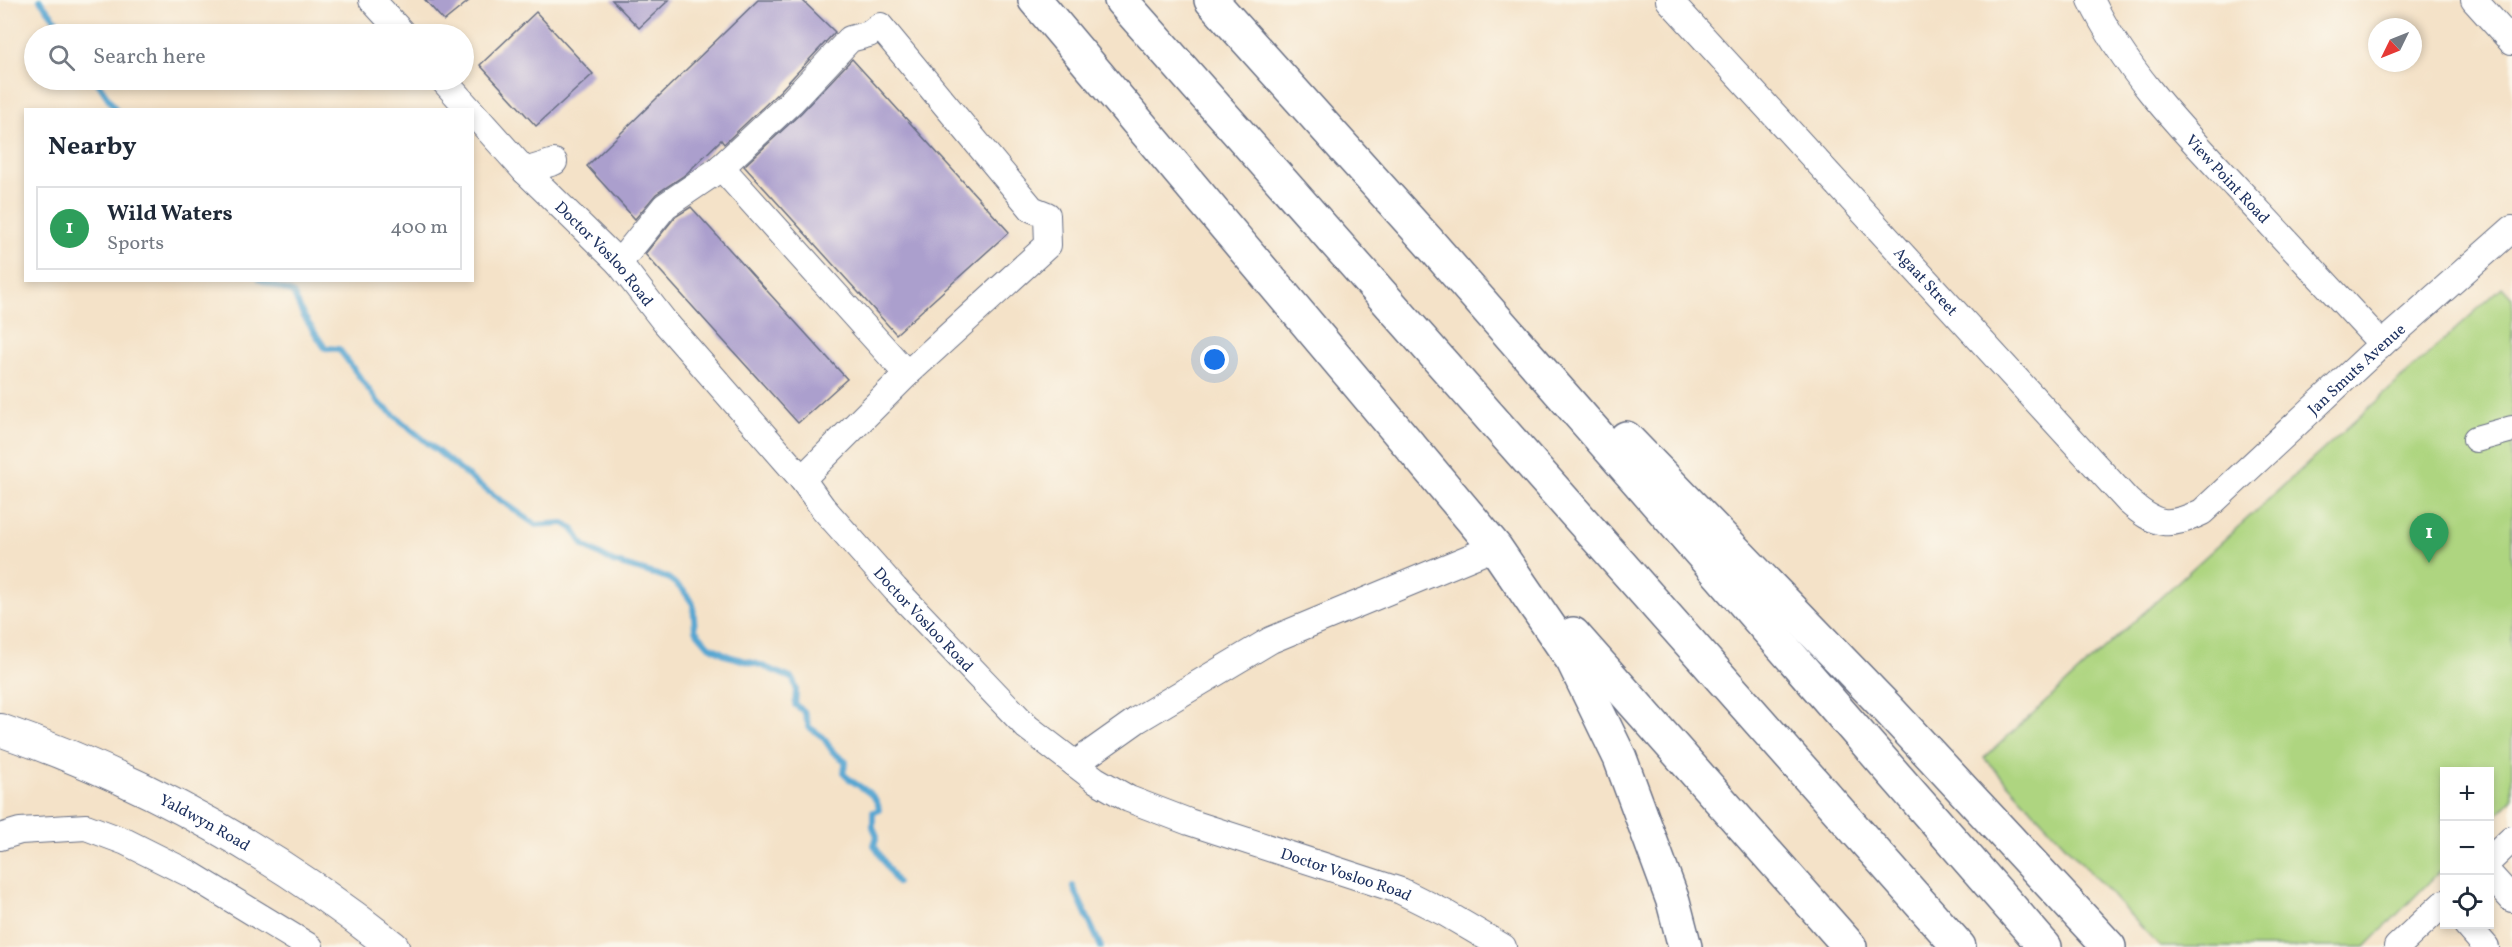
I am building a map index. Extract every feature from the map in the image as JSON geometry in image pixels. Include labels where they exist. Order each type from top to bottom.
[{"type":"highway","points":[[1035,0],[1495,547],[1850,947]]},
{"type":"highway","points":[[1121,0],[1959,947]]},
{"type":"highway","points":[[1211,0],[1427,240],[2045,947]]},
{"type":"highway","points":[[1427,240],[1669,480],[2109,947]]},
{"type":"highway","points":[[1495,547],[1573,661],[1620,758],[1673,901],[1685,947]]},
{"type":"main road","name":"Yaldwyn Road","points":[[0,730],[103,769],[241,839],[319,890],[393,947]]},
{"type":"main road","name":"Yaldwyn Road","points":[[0,743],[103,780],[165,811],[270,871],[376,947]]},
{"type":"street","points":[[372,0],[394,24]]},
{"type":"street","name":"Agaat Street","points":[[1669,0],[2128,501],[2146,517],[2165,524],[2182,522],[2202,512]]},
{"type":"street","name":"View Point Road","points":[[2091,0],[2124,58],[2173,120],[2382,344]]},
{"type":"street","points":[[2474,0],[2512,42]]},
{"type":"street","points":[[619,262],[665,206],[721,167],[791,102],[850,39],[869,34],[880,26],[1032,209],[1047,215],[1048,245],[907,374],[802,479]]},
{"type":"street","name":"Doctor Vosloo Road","points":[[452,90],[468,108]]},
{"type":"street","name":"Doctor Vosloo Road","points":[[474,114],[525,171],[619,262],[664,321],[802,479],[823,508],[888,581],[1027,727],[1096,780],[1158,811],[1401,891],[1445,913],[1503,947]]},
{"type":"street","points":[[525,171],[554,162]]},
{"type":"street","points":[[721,167],[907,374]]},
{"type":"street","name":"Jan Smuts Avenue","points":[[2202,512],[2382,344],[2512,229]]},
{"type":"street","points":[[2476,439],[2512,429]]},
{"type":"street","points":[[1075,764],[1137,720],[1271,640],[1495,547]]},
{"type":"street","points":[[0,837],[20,831],[86,827],[126,842],[190,874],[310,947]]},
{"type":"street","points":[[2494,856],[2512,839]]},
{"type":"street","points":[[2494,879],[2512,899]]},
{"type":"street","points":[[2410,943],[2440,909]]},
{"type":"street","points":[[2471,929],[2487,947]]},
{"type":"green space","points":[[2502,287],[2512,298],[2512,799],[2494,818],[2494,767],[2440,767],[2440,871],[2365,947],[2160,947],[1984,758]]},
{"type":"building","points":[[425,0],[470,0],[444,21]]},
{"type":"building","points":[[612,0],[669,0],[639,28]]},
{"type":"building","points":[[758,0],[802,0],[835,32],[780,91],[724,144],[721,140],[685,175],[656,194],[635,219],[587,166]]},
{"type":"building","points":[[536,12],[593,74],[536,126],[480,65]]},
{"type":"building","points":[[852,59],[1009,232],[896,334],[744,166],[801,113]]},
{"type":"building","points":[[691,207],[847,379],[798,423],[645,254],[675,217]]},
{"type":"waterway","points":[[40,0],[59,24]]},
{"type":"waterway","points":[[103,90],[115,108]]},
{"type":"waterway","points":[[265,282],[293,293],[303,315],[325,348],[339,349],[378,402],[475,482],[536,525],[564,523],[573,529],[584,546],[613,562],[668,578],[683,590],[693,604],[695,630],[708,645],[728,656],[760,665],[793,679],[796,689],[795,705],[804,711],[809,727],[823,737],[833,752],[846,762],[843,773],[847,778],[870,793],[878,803],[879,810],[873,812],[873,827],[877,836],[874,845],[897,883]]},
{"type":"waterway","points":[[1073,886],[1101,947]]},
{"type":"place","name":"Wild Waters","points":[[2429,563]]}]
